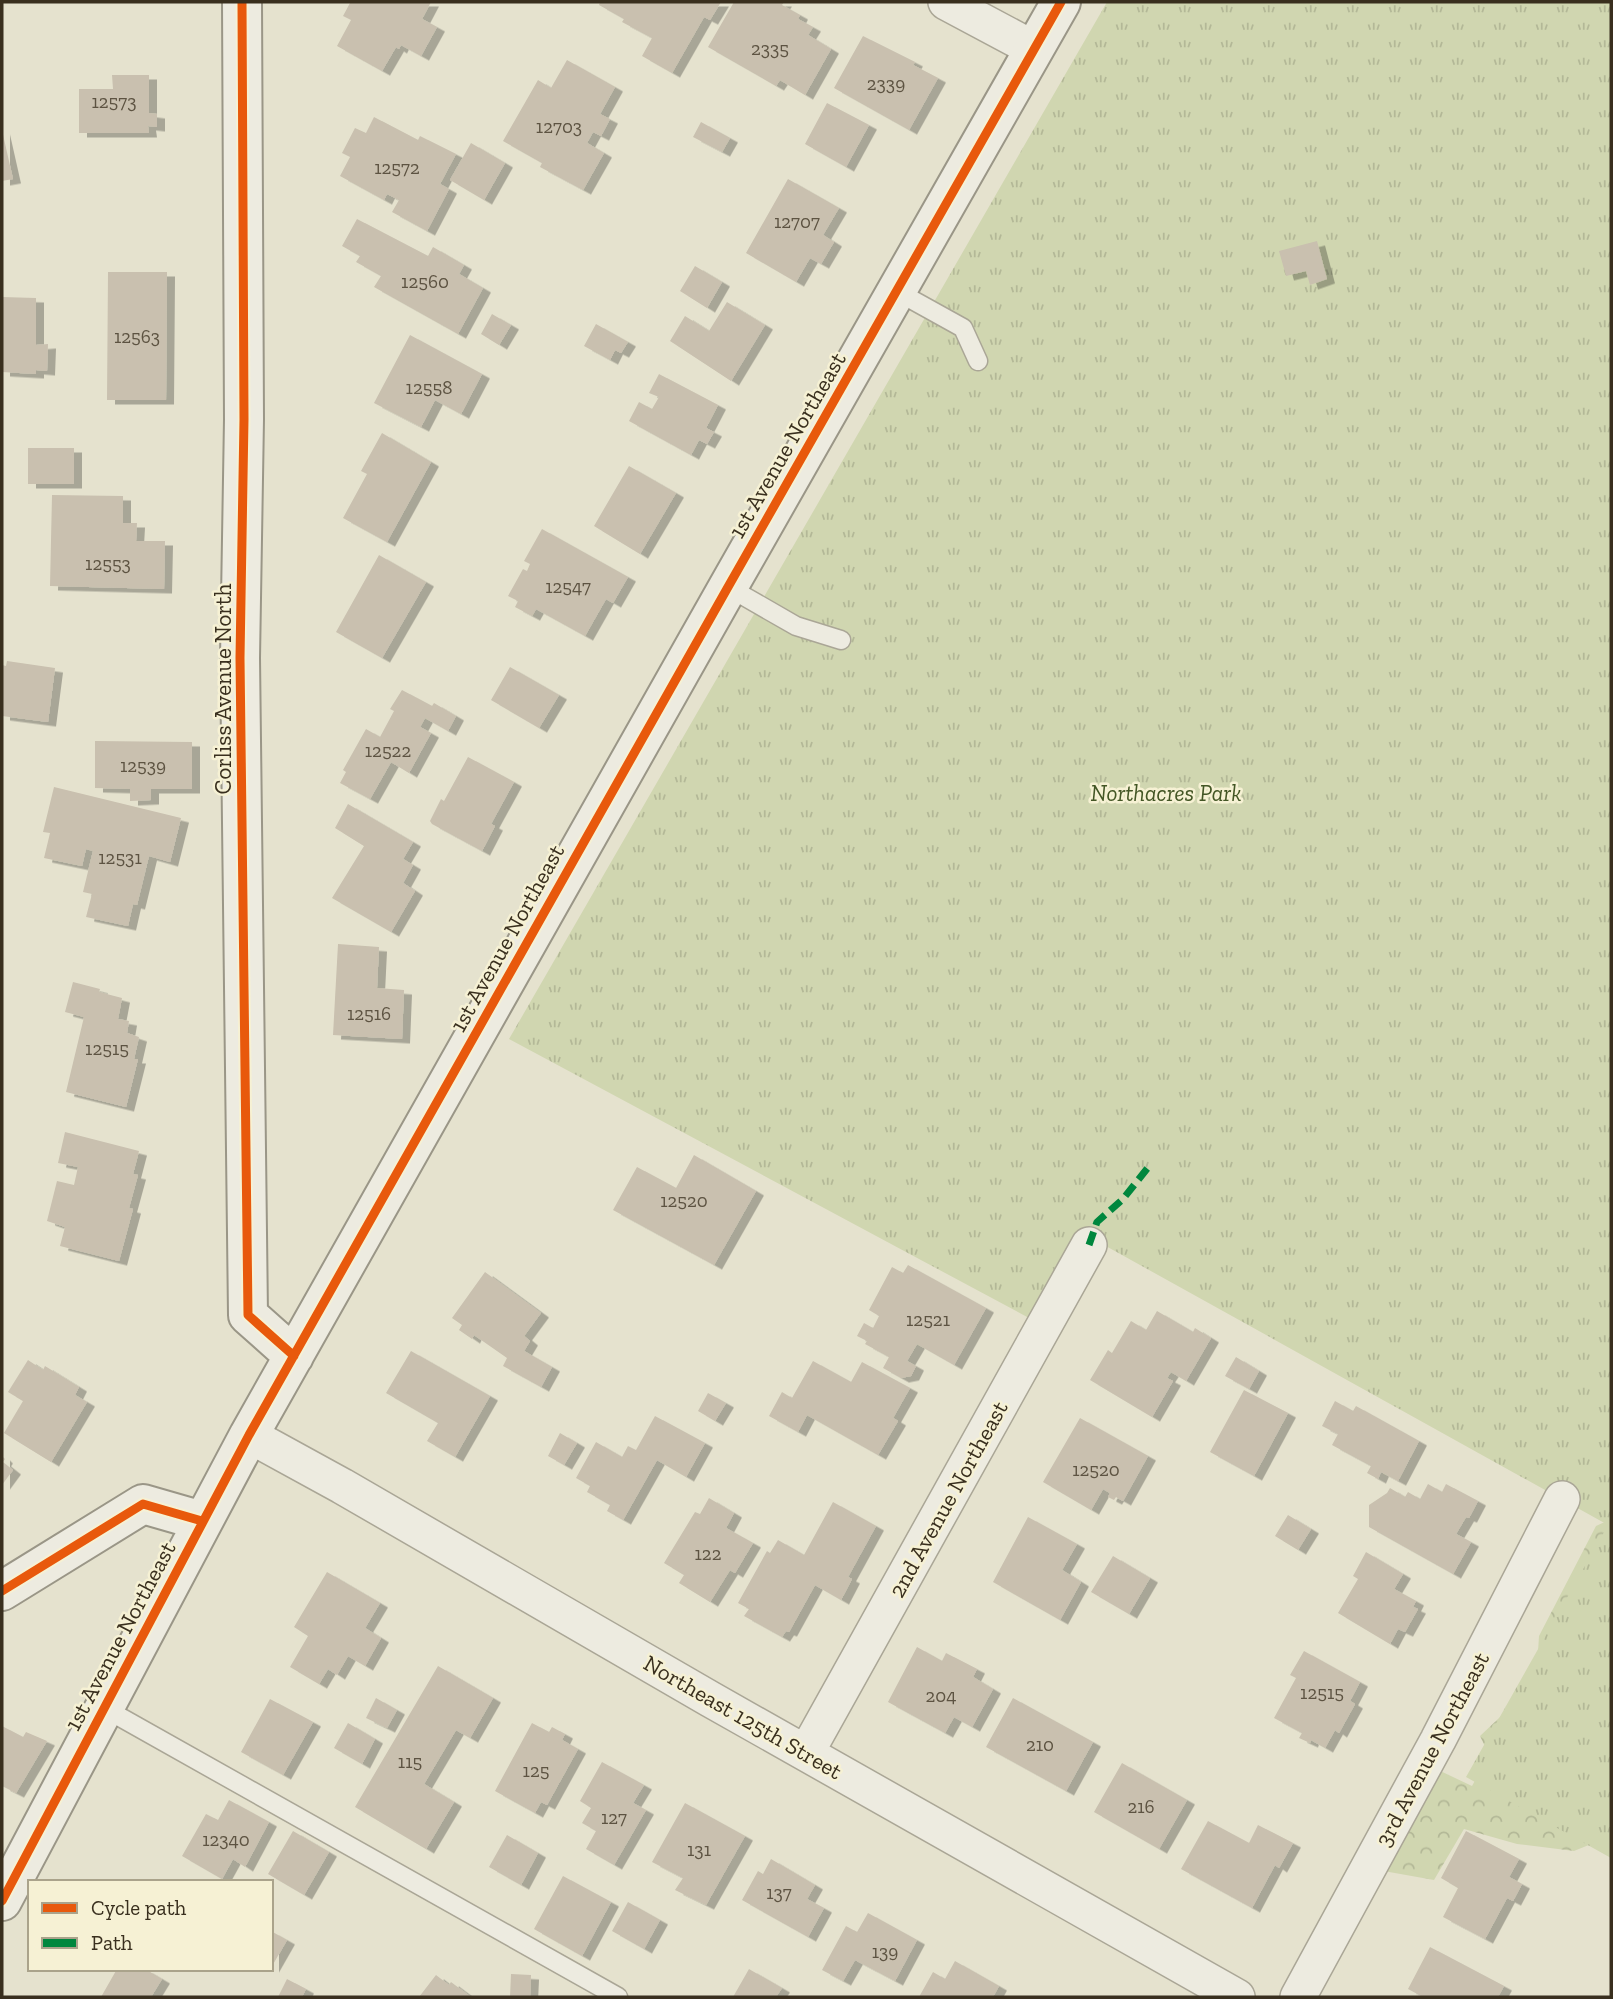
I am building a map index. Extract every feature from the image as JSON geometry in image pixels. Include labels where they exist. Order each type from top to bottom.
[{"type":"street","name":"Corliss Avenue North","points":[[242,2],[243,419],[240,659],[248,1315],[293,1356]]},
{"type":"street","points":[[946,2],[1034,49]]},
{"type":"street","name":"1st Avenue Northeast","points":[[2,1901],[202,1521],[293,1356],[1061,2]]},
{"type":"street","name":"2nd Avenue Northeast","points":[[806,1753],[1090,1245]]},
{"type":"street","name":"Northeast 125th Street","points":[[249,1435],[1237,1997]]},
{"type":"street","name":"3rd Avenue Northeast","points":[[1298,1997],[1438,1740],[1562,1499]]},
{"type":"street","points":[[2,1591],[143,1504],[202,1521]]},
{"type":"lane","points":[[898,292],[963,328],[978,360]]},
{"type":"lane","points":[[728,587],[796,626],[841,640]]},
{"type":"lane","points":[[104,1707],[618,1997]]},
{"type":"green space","name":"Northacres Park","points":[[1107,2],[1611,2],[1611,1858],[1466,1777],[1608,1525],[1077,1230],[1029,1318],[509,1039]]},
{"type":"green space","points":[[1611,1519],[1611,1836],[1574,1851],[1517,1844],[1464,1829],[1434,1880],[1378,1870],[1434,1768],[1472,1786],[1489,1755],[1480,1736],[1536,1683],[1539,1636],[1596,1526]]},
{"type":"building","points":[[347,2],[431,2],[422,19],[437,27],[421,56],[401,45],[399,49],[396,47],[382,71],[337,46],[351,20],[343,16],[350,3]]},
{"type":"building","points":[[600,2],[721,2],[710,20],[704,17],[672,73],[642,56],[652,38],[622,22],[624,19],[599,5]]},
{"type":"building","points":[[734,2],[784,2],[782,5],[800,15],[798,19],[813,27],[808,35],[831,49],[805,95],[780,80],[776,86],[708,47]]},
{"type":"building","points":[[863,36],[915,62],[913,65],[938,78],[909,130],[834,88]]},
{"type":"building","points":[[567,60],[615,87],[600,114],[610,119],[601,136],[593,132],[587,143],[604,153],[583,190],[540,167],[542,163],[503,141],[538,80],[551,88]]},
{"type":"building","points":[[112,75],[149,75],[149,113],[157,114],[157,127],[148,126],[149,133],[79,133],[79,89],[113,89]]},
{"type":"building","points":[[827,103],[869,125],[846,167],[805,144]]},
{"type":"building","points":[[374,117],[418,140],[420,136],[456,154],[440,184],[449,189],[427,231],[392,212],[399,200],[387,194],[384,200],[340,176],[350,157],[342,153],[355,128],[366,133]]},
{"type":"building","points":[[701,122],[730,138],[722,152],[693,137]]},
{"type":"building","points":[[2,130],[13,179],[2,181]]},
{"type":"building","points":[[471,143],[505,163],[484,200],[450,180]]},
{"type":"building","points":[[788,179],[839,208],[823,235],[834,242],[821,264],[810,258],[796,282],[746,253]]},
{"type":"building","points":[[357,219],[428,256],[433,247],[464,265],[459,274],[483,288],[458,334],[374,287],[381,276],[356,262],[360,256],[342,246]]},
{"type":"building","points":[[1317,241],[1327,279],[1310,285],[1306,271],[1286,276],[1279,251]]},
{"type":"building","points":[[695,266],[722,282],[707,308],[680,291]]},
{"type":"building","points":[[108,272],[167,272],[166,400],[107,400]]},
{"type":"building","points":[[2,297],[36,298],[36,345],[48,344],[47,371],[36,370],[36,374],[2,372]]},
{"type":"building","points":[[727,302],[765,325],[731,381],[670,341],[685,316],[709,331]]},
{"type":"building","points":[[492,314],[511,325],[499,345],[481,334]]},
{"type":"building","points":[[596,324],[628,342],[621,353],[615,350],[610,360],[584,346]]},
{"type":"building","points":[[410,335],[482,374],[461,414],[435,400],[421,427],[374,403]]},
{"type":"building","points":[[659,374],[718,405],[706,428],[714,432],[707,444],[699,440],[691,455],[629,421],[639,402],[652,409],[659,397],[649,393]]},
{"type":"building","points":[[382,433],[431,462],[387,542],[343,518],[367,474],[361,471]]},
{"type":"building","points":[[28,448],[74,448],[74,484],[28,484]]},
{"type":"building","points":[[629,466],[676,493],[640,554],[594,526]]},
{"type":"building","points":[[52,495],[123,496],[123,523],[137,523],[136,541],[165,541],[164,589],[50,586]]},
{"type":"building","points":[[542,529],[628,577],[613,603],[606,599],[585,636],[536,609],[532,616],[515,607],[518,601],[508,596],[523,569],[527,571],[530,564],[524,561]]},
{"type":"building","points":[[379,555],[426,582],[382,658],[336,632]]},
{"type":"building","points":[[7,661],[55,668],[48,722],[2,716],[2,665],[6,666]]},
{"type":"building","points":[[510,667],[559,695],[539,728],[491,700]]},
{"type":"building","points":[[402,690],[432,706],[434,703],[456,716],[448,731],[425,718],[420,727],[431,733],[409,773],[391,762],[370,799],[340,783],[346,772],[343,770],[366,729],[380,737],[394,711],[390,709]]},
{"type":"building","points":[[95,741],[192,742],[192,789],[151,789],[151,800],[130,801],[130,789],[95,788]]},
{"type":"building","points":[[468,757],[514,782],[491,824],[495,826],[482,851],[430,821]]},
{"type":"building","points":[[54,787],[181,818],[170,862],[149,856],[137,905],[133,904],[128,926],[86,917],[92,894],[83,892],[93,851],[86,849],[82,866],[44,858],[50,833],[43,832]]},
{"type":"building","points":[[348,804],[413,842],[403,859],[413,865],[403,883],[415,891],[391,932],[332,898],[364,846],[335,828]]},
{"type":"building","points":[[338,944],[379,947],[377,988],[404,990],[402,1039],[333,1035]]},
{"type":"building","points":[[73,982],[122,998],[118,1019],[129,1021],[127,1033],[139,1037],[134,1059],[138,1059],[126,1107],[66,1092],[84,1017],[65,1012]]},
{"type":"building","points":[[65,1132],[139,1151],[133,1174],[138,1175],[129,1208],[133,1209],[119,1261],[60,1246],[65,1227],[47,1221],[57,1181],[74,1185],[78,1167],[58,1163]]},
{"type":"building","points":[[694,1155],[756,1191],[714,1265],[613,1210],[637,1167],[676,1188]]},
{"type":"building","points":[[908,1265],[986,1308],[954,1365],[917,1344],[907,1361],[916,1366],[911,1376],[901,1378],[883,1368],[889,1357],[865,1344],[867,1341],[857,1336],[864,1323],[873,1328],[879,1316],[869,1310],[892,1267],[903,1273]]},
{"type":"building","points":[[485,1272],[541,1313],[524,1336],[530,1341],[524,1351],[552,1367],[541,1387],[503,1366],[507,1358],[474,1335],[472,1339],[459,1330],[462,1325],[452,1318]]},
{"type":"building","points":[[1157,1311],[1193,1332],[1195,1328],[1211,1338],[1186,1381],[1171,1372],[1167,1378],[1173,1381],[1152,1417],[1090,1380],[1108,1350],[1112,1353],[1131,1321],[1146,1330]]},
{"type":"building","points":[[411,1351],[490,1396],[455,1457],[427,1441],[438,1423],[386,1393]]},
{"type":"building","points":[[1236,1357],[1259,1371],[1249,1389],[1225,1376]]},
{"type":"building","points":[[28,1360],[43,1370],[45,1366],[79,1387],[75,1395],[87,1402],[51,1462],[4,1433],[23,1401],[8,1392]]},
{"type":"building","points":[[813,1361],[851,1382],[862,1362],[910,1388],[893,1418],[898,1421],[878,1455],[807,1415],[798,1432],[769,1416],[782,1392],[792,1398]]},
{"type":"building","points":[[1244,1390],[1288,1413],[1254,1476],[1210,1452]]},
{"type":"building","points":[[708,1393],[726,1403],[715,1421],[698,1411]]},
{"type":"building","points":[[1335,1401],[1353,1411],[1356,1406],[1419,1441],[1398,1481],[1381,1472],[1378,1479],[1367,1473],[1371,1466],[1332,1445],[1338,1434],[1322,1426]]},
{"type":"building","points":[[655,1416],[705,1443],[686,1477],[657,1460],[623,1520],[607,1511],[610,1505],[587,1492],[590,1486],[576,1478],[596,1442],[622,1457],[628,1446],[636,1450]]},
{"type":"building","points":[[1080,1418],[1148,1456],[1123,1501],[1108,1497],[1110,1493],[1103,1489],[1091,1510],[1043,1482]]},
{"type":"building","points":[[560,1433],[577,1443],[564,1465],[548,1456]]},
{"type":"building","points":[[2,1456],[5,1459],[3,1462],[13,1470],[2,1485]]},
{"type":"building","points":[[1428,1484],[1442,1492],[1446,1484],[1478,1501],[1456,1534],[1471,1542],[1453,1574],[1369,1527],[1369,1505],[1390,1488],[1405,1497],[1408,1492],[1420,1499]]},
{"type":"building","points":[[709,1498],[734,1513],[726,1528],[753,1543],[735,1573],[730,1570],[710,1602],[679,1583],[684,1575],[664,1563],[695,1512],[700,1514]]},
{"type":"building","points":[[833,1502],[876,1526],[848,1577],[852,1579],[841,1600],[815,1585],[789,1632],[786,1631],[782,1637],[744,1616],[749,1609],[738,1603],[767,1551],[770,1553],[778,1540],[804,1555]]},
{"type":"building","points":[[1288,1515],[1311,1529],[1298,1550],[1275,1536]]},
{"type":"building","points":[[1028,1517],[1077,1544],[1062,1570],[1081,1582],[1060,1620],[993,1582]]},
{"type":"building","points":[[1366,1552],[1403,1574],[1394,1589],[1416,1601],[1413,1607],[1418,1609],[1405,1632],[1398,1629],[1390,1644],[1338,1613],[1358,1579],[1353,1576]]},
{"type":"building","points":[[1113,1556],[1150,1578],[1129,1614],[1091,1592]]},
{"type":"building","points":[[327,1572],[380,1603],[365,1628],[381,1638],[365,1666],[348,1656],[337,1675],[328,1669],[319,1684],[290,1667],[308,1636],[294,1627]]},
{"type":"building","points":[[917,1647],[942,1661],[946,1653],[977,1669],[973,1677],[993,1689],[972,1727],[954,1717],[945,1733],[888,1702]]},
{"type":"building","points":[[1304,1651],[1360,1682],[1350,1701],[1355,1704],[1339,1733],[1335,1730],[1325,1748],[1311,1740],[1310,1743],[1299,1738],[1302,1733],[1274,1718],[1296,1678],[1290,1675]]},
{"type":"building","points":[[438,1666],[493,1698],[470,1738],[456,1730],[424,1784],[454,1802],[426,1849],[355,1807]]},
{"type":"building","points":[[376,1698],[397,1710],[387,1728],[366,1718]]},
{"type":"building","points":[[1013,1698],[1093,1742],[1066,1791],[986,1747]]},
{"type":"building","points":[[270,1699],[313,1722],[283,1775],[241,1752]]},
{"type":"building","points":[[348,1723],[375,1739],[362,1764],[334,1748]]},
{"type":"building","points":[[532,1723],[549,1732],[552,1727],[565,1734],[562,1740],[578,1749],[547,1805],[541,1802],[535,1813],[495,1791]]},
{"type":"building","points":[[2,1726],[23,1737],[26,1732],[47,1741],[16,1793],[2,1786]]},
{"type":"building","points":[[602,1762],[644,1785],[633,1803],[646,1810],[614,1865],[586,1849],[596,1831],[582,1823],[591,1808],[580,1801]]},
{"type":"building","points":[[1122,1763],[1187,1800],[1159,1849],[1094,1812]]},
{"type":"building","points":[[229,1800],[269,1822],[245,1867],[233,1859],[222,1879],[182,1856],[206,1814],[218,1820]]},
{"type":"building","points":[[685,1803],[745,1836],[706,1905],[675,1890],[683,1878],[652,1862]]},
{"type":"building","points":[[1208,1821],[1249,1843],[1258,1825],[1293,1843],[1279,1868],[1275,1865],[1252,1908],[1181,1869]]},
{"type":"building","points":[[293,1831],[329,1852],[304,1895],[268,1874]]},
{"type":"building","points":[[1466,1831],[1519,1859],[1509,1877],[1522,1884],[1513,1901],[1507,1898],[1485,1939],[1443,1917],[1458,1888],[1441,1878]]},
{"type":"building","points":[[507,1835],[538,1853],[521,1885],[489,1867]]},
{"type":"building","points":[[771,1859],[815,1885],[807,1899],[824,1908],[808,1937],[742,1900],[758,1871],[763,1874]]},
{"type":"building","points":[[563,1876],[611,1902],[582,1956],[534,1929]]},
{"type":"building","points":[[628,1902],[660,1920],[644,1949],[612,1931]]},
{"type":"building","points":[[868,1913],[917,1940],[895,1981],[855,1960],[843,1981],[822,1970],[846,1926],[857,1932]]},
{"type":"building","points":[[273,1932],[287,1940],[273,1964]]},
{"type":"building","points":[[1430,1947],[1504,1986],[1498,1997],[1423,1997],[1408,1989]]},
{"type":"building","points":[[955,1961],[999,1986],[993,1997],[919,1997],[933,1972],[945,1979]]},
{"type":"building","points":[[749,1969],[782,1988],[776,1997],[733,1997]]},
{"type":"building","points":[[116,1971],[148,1971],[162,1979],[151,1997],[101,1997]]},
{"type":"building","points":[[511,1974],[531,1975],[530,1997],[510,1997]]},
{"type":"building","points":[[436,1975],[449,1985],[451,1982],[471,1997],[419,1997]]},
{"type":"building","points":[[287,1979],[306,1989],[302,1997],[278,1997]]},
{"type":"marked path","points":[[1089,1245],[1097,1222],[1123,1199],[1150,1165]]},
{"type":"cycle path","points":[[242,2],[244,419],[240,658],[248,1315],[294,1356]]},
{"type":"cycle path","points":[[2,1901],[249,1435],[1061,2]]},
{"type":"cycle path","points":[[2,1591],[143,1504],[202,1521]]}]
